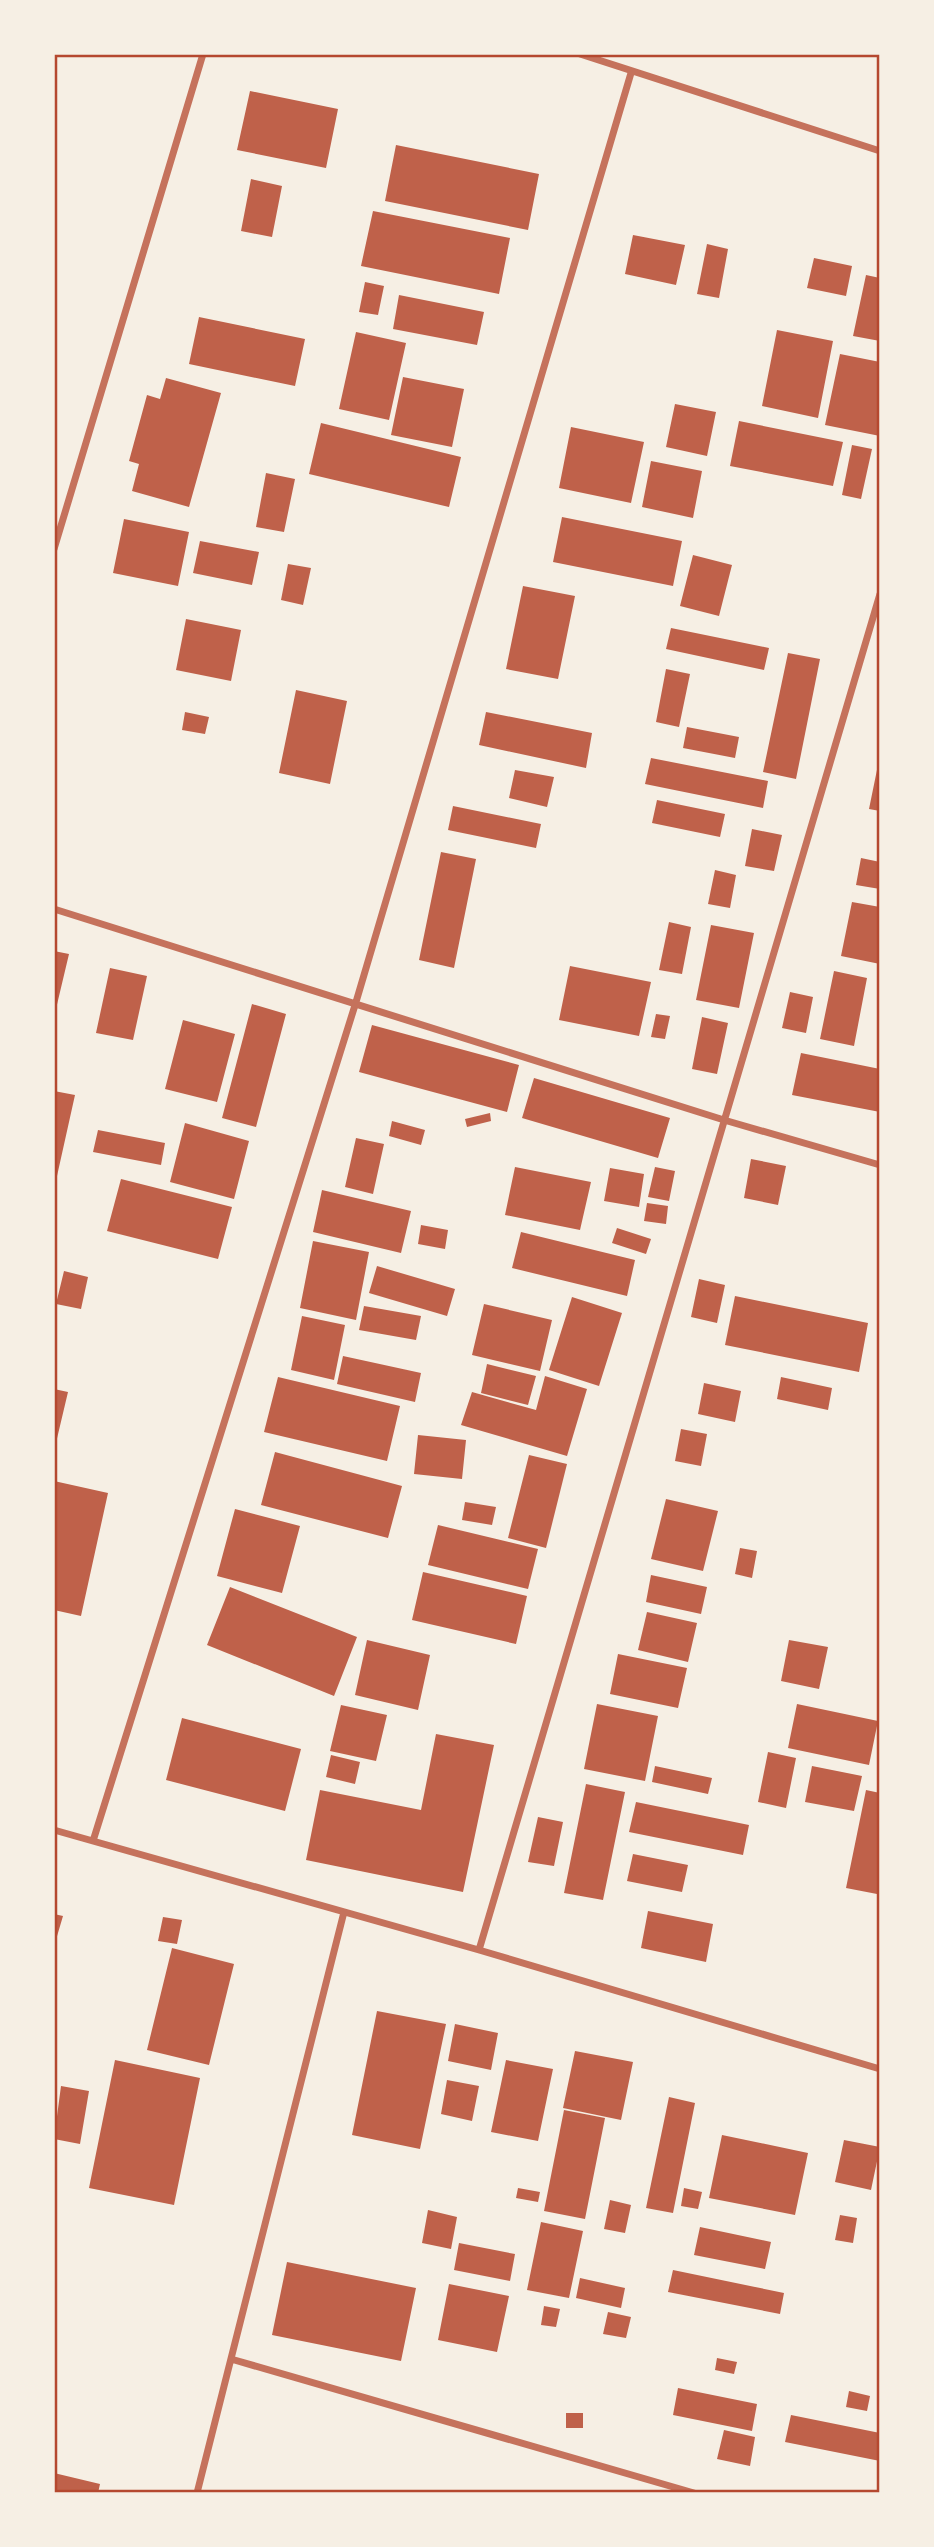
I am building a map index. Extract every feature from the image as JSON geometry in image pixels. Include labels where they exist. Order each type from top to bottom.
[{"type":"street","points":[[54,549],[203,54]]},
{"type":"street","points":[[580,54],[880,151]]},
{"type":"street","points":[[93,1841],[356,1002],[631,72]]},
{"type":"street","points":[[479,1950],[880,594]]},
{"type":"street","points":[[54,909],[724,1120],[880,1165]]},
{"type":"street","points":[[54,1830],[479,1950],[880,2069]]},
{"type":"street","points":[[197,2493],[344,1912]]},
{"type":"street","points":[[231,2359],[694,2493]]},
{"type":"building","points":[[250,91],[338,109],[326,168],[237,150]]},
{"type":"building","points":[[396,145],[539,174],[528,230],[385,201]]},
{"type":"building","points":[[251,179],[282,186],[272,237],[241,231]]},
{"type":"building","points":[[373,211],[510,238],[499,294],[361,266]]},
{"type":"building","points":[[633,235],[685,245],[676,285],[625,274]]},
{"type":"building","points":[[707,244],[728,249],[719,298],[697,294]]},
{"type":"building","points":[[814,258],[852,266],[846,296],[807,288]]},
{"type":"building","points":[[866,275],[880,278],[880,341],[853,336]]},
{"type":"building","points":[[365,282],[384,286],[378,315],[359,312]]},
{"type":"building","points":[[399,295],[484,312],[477,345],[393,329]]},
{"type":"building","points":[[199,317],[305,339],[295,386],[189,364]]},
{"type":"building","points":[[777,330],[833,341],[818,418],[762,406]]},
{"type":"building","points":[[356,332],[406,343],[389,420],[339,409]]},
{"type":"building","points":[[840,354],[880,362],[880,436],[825,425]]},
{"type":"building","points":[[403,377],[464,389],[452,447],[391,435]]},
{"type":"building","points":[[166,378],[221,393],[189,507],[132,491],[139,464],[129,461],[147,395],[160,399]]},
{"type":"building","points":[[675,404],[716,412],[707,456],[666,447]]},
{"type":"building","points":[[739,421],[843,442],[833,486],[730,466]]},
{"type":"building","points":[[321,423],[461,457],[449,507],[309,474]]},
{"type":"building","points":[[571,427],[644,442],[631,503],[559,488]]},
{"type":"building","points":[[852,445],[872,449],[861,499],[842,495]]},
{"type":"building","points":[[651,461],[702,471],[693,518],[642,507]]},
{"type":"building","points":[[266,473],[295,479],[284,532],[256,527]]},
{"type":"building","points":[[562,517],[682,541],[673,586],[553,562]]},
{"type":"building","points":[[124,519],[189,532],[178,586],[113,573]]},
{"type":"building","points":[[200,541],[259,552],[252,585],[193,573]]},
{"type":"building","points":[[693,555],[732,565],[719,616],[680,606]]},
{"type":"building","points":[[288,564],[311,568],[303,605],[281,600]]},
{"type":"building","points":[[523,586],[575,596],[558,679],[506,669]]},
{"type":"building","points":[[186,619],[241,630],[231,681],[176,670]]},
{"type":"building","points":[[671,628],[769,648],[764,670],[666,649]]},
{"type":"building","points":[[788,653],[820,659],[796,779],[763,772]]},
{"type":"building","points":[[666,669],[690,674],[679,727],[656,722]]},
{"type":"building","points":[[296,690],[347,701],[330,784],[279,773]]},
{"type":"building","points":[[185,712],[209,717],[205,734],[182,730]]},
{"type":"building","points":[[486,712],[592,733],[586,768],[479,745]]},
{"type":"building","points":[[687,727],[739,737],[735,758],[683,748]]},
{"type":"building","points":[[651,758],[768,781],[763,808],[645,784]]},
{"type":"building","points":[[880,760],[880,811],[869,809]]},
{"type":"building","points":[[515,770],[554,777],[547,807],[509,798]]},
{"type":"building","points":[[657,800],[725,814],[720,837],[652,823]]},
{"type":"building","points":[[453,806],[541,824],[536,848],[448,830]]},
{"type":"building","points":[[752,829],[782,835],[774,871],[745,866]]},
{"type":"building","points":[[441,852],[476,859],[454,968],[419,960]]},
{"type":"building","points":[[861,858],[880,862],[880,889],[856,885]]},
{"type":"building","points":[[715,870],[736,875],[730,908],[708,904]]},
{"type":"building","points":[[852,902],[880,907],[880,964],[841,956]]},
{"type":"building","points":[[669,922],[691,927],[682,974],[659,970]]},
{"type":"building","points":[[711,925],[754,933],[739,1008],[696,1000]]},
{"type":"building","points":[[54,951],[69,954],[55,1013],[54,1013]]},
{"type":"building","points":[[570,966],[651,982],[639,1036],[559,1020]]},
{"type":"building","points":[[110,968],[147,976],[133,1040],[96,1033]]},
{"type":"building","points":[[834,971],[867,978],[854,1046],[820,1039]]},
{"type":"building","points":[[790,992],[813,997],[806,1033],[782,1028]]},
{"type":"building","points":[[252,1004],[286,1014],[256,1127],[222,1118]]},
{"type":"building","points":[[656,1014],[670,1016],[665,1039],[651,1037]]},
{"type":"building","points":[[702,1017],[728,1023],[717,1074],[692,1069]]},
{"type":"building","points":[[183,1020],[235,1034],[217,1102],[165,1089]]},
{"type":"building","points":[[372,1025],[519,1065],[507,1112],[359,1072]]},
{"type":"building","points":[[801,1053],[880,1069],[880,1112],[792,1095]]},
{"type":"building","points":[[534,1078],[670,1118],[658,1158],[522,1118]]},
{"type":"building","points":[[54,1091],[75,1095],[55,1185],[54,1185]]},
{"type":"building","points":[[490,1113],[491,1121],[467,1127],[465,1119]]},
{"type":"building","points":[[392,1121],[425,1130],[421,1145],[389,1136]]},
{"type":"building","points":[[185,1123],[249,1141],[234,1199],[170,1182]]},
{"type":"building","points":[[98,1130],[165,1143],[161,1165],[93,1152]]},
{"type":"building","points":[[356,1138],[384,1144],[373,1194],[345,1187]]},
{"type":"building","points":[[751,1159],[786,1166],[778,1205],[744,1198]]},
{"type":"building","points":[[515,1167],[591,1182],[580,1230],[505,1215]]},
{"type":"building","points":[[655,1167],[675,1171],[669,1201],[648,1197]]},
{"type":"building","points":[[610,1168],[644,1174],[639,1207],[604,1201]]},
{"type":"building","points":[[121,1179],[232,1207],[218,1259],[107,1231]]},
{"type":"building","points":[[322,1190],[411,1211],[401,1253],[313,1232]]},
{"type":"building","points":[[647,1203],[668,1206],[666,1224],[644,1221]]},
{"type":"building","points":[[421,1225],[448,1230],[445,1249],[418,1244]]},
{"type":"building","points":[[617,1228],[651,1239],[646,1254],[612,1243]]},
{"type":"building","points":[[521,1232],[635,1260],[627,1296],[512,1268]]},
{"type":"building","points":[[313,1241],[369,1252],[356,1320],[300,1308]]},
{"type":"building","points":[[377,1266],[455,1289],[447,1316],[369,1293]]},
{"type":"building","points":[[64,1271],[88,1277],[81,1309],[56,1304]]},
{"type":"building","points":[[699,1279],[725,1285],[717,1323],[691,1317]]},
{"type":"building","points":[[735,1296],[868,1323],[859,1372],[725,1345]]},
{"type":"building","points":[[572,1297],[622,1313],[599,1386],[549,1370]]},
{"type":"building","points":[[484,1304],[552,1320],[540,1371],[472,1355]]},
{"type":"building","points":[[364,1306],[421,1316],[416,1340],[359,1330]]},
{"type":"building","points":[[302,1316],[345,1325],[334,1380],[291,1370]]},
{"type":"building","points":[[343,1356],[421,1373],[415,1402],[337,1384]]},
{"type":"building","points":[[487,1364],[536,1376],[528,1405],[481,1393]]},
{"type":"building","points":[[545,1376],[587,1389],[567,1456],[461,1425],[472,1392],[536,1410]]},
{"type":"building","points":[[278,1377],[400,1406],[387,1461],[264,1432]]},
{"type":"building","points":[[781,1377],[832,1388],[828,1410],[777,1399]]},
{"type":"building","points":[[704,1383],[741,1391],[735,1422],[698,1414]]},
{"type":"building","points":[[54,1389],[68,1392],[55,1447],[54,1447]]},
{"type":"building","points":[[681,1429],[707,1434],[701,1466],[675,1461]]},
{"type":"building","points":[[418,1435],[466,1440],[462,1479],[414,1474]]},
{"type":"building","points":[[275,1452],[402,1486],[388,1538],[261,1505]]},
{"type":"building","points":[[529,1455],[567,1464],[546,1548],[508,1538]]},
{"type":"building","points":[[54,1481],[108,1493],[81,1616],[54,1610]]},
{"type":"building","points":[[666,1499],[718,1511],[703,1571],[651,1559]]},
{"type":"building","points":[[465,1502],[496,1507],[492,1525],[462,1520]]},
{"type":"building","points":[[235,1509],[300,1526],[282,1593],[217,1576]]},
{"type":"building","points":[[438,1525],[538,1549],[528,1589],[428,1565]]},
{"type":"building","points":[[740,1548],[757,1551],[752,1578],[735,1574]]},
{"type":"building","points":[[423,1572],[527,1596],[516,1644],[412,1620]]},
{"type":"building","points":[[651,1575],[707,1587],[701,1614],[646,1602]]},
{"type":"building","points":[[230,1587],[357,1637],[334,1696],[207,1645]]},
{"type":"building","points":[[647,1612],[697,1623],[688,1662],[638,1650]]},
{"type":"building","points":[[367,1640],[430,1655],[418,1710],[355,1695]]},
{"type":"building","points":[[789,1640],[828,1647],[819,1689],[781,1681]]},
{"type":"building","points":[[618,1654],[687,1668],[678,1708],[610,1694]]},
{"type":"building","points":[[597,1704],[658,1716],[645,1781],[584,1769]]},
{"type":"building","points":[[797,1704],[878,1721],[869,1765],[788,1748]]},
{"type":"building","points":[[341,1705],[387,1715],[376,1761],[330,1751]]},
{"type":"building","points":[[182,1718],[301,1749],[285,1811],[166,1780]]},
{"type":"building","points":[[436,1734],[494,1745],[463,1892],[306,1860],[320,1790],[421,1810]]},
{"type":"building","points":[[768,1752],[796,1758],[786,1808],[758,1802]]},
{"type":"building","points":[[331,1755],[360,1762],[355,1784],[326,1777]]},
{"type":"building","points":[[655,1766],[712,1778],[708,1794],[652,1782]]},
{"type":"building","points":[[812,1766],[862,1776],[854,1811],[805,1802]]},
{"type":"building","points":[[586,1784],[625,1792],[603,1900],[564,1893]]},
{"type":"building","points":[[866,1790],[880,1793],[880,1879],[877,1894],[846,1888]]},
{"type":"building","points":[[636,1802],[749,1825],[743,1855],[629,1832]]},
{"type":"building","points":[[538,1817],[563,1822],[554,1866],[528,1862]]},
{"type":"building","points":[[633,1854],[688,1865],[682,1892],[627,1881]]},
{"type":"building","points":[[648,1911],[713,1924],[706,1962],[641,1948]]},
{"type":"building","points":[[54,1914],[63,1916],[55,1943],[54,1943]]},
{"type":"building","points":[[163,1917],[182,1920],[177,1944],[158,1941]]},
{"type":"building","points":[[172,1948],[234,1964],[209,2065],[147,2050]]},
{"type":"building","points":[[377,2011],[446,2024],[420,2149],[352,2135]]},
{"type":"building","points":[[455,2024],[498,2033],[491,2070],[448,2061]]},
{"type":"building","points":[[575,2051],[633,2062],[621,2120],[563,2108]]},
{"type":"building","points":[[115,2060],[200,2078],[174,2205],[89,2188]]},
{"type":"building","points":[[506,2060],[553,2069],[538,2141],[491,2132]]},
{"type":"building","points":[[447,2080],[479,2086],[472,2121],[441,2114]]},
{"type":"building","points":[[61,2086],[89,2091],[80,2144],[54,2139]]},
{"type":"building","points":[[669,2097],[695,2103],[673,2213],[646,2208]]},
{"type":"building","points":[[564,2110],[605,2118],[585,2219],[544,2211]]},
{"type":"building","points":[[722,2135],[808,2153],[795,2215],[709,2198]]},
{"type":"building","points":[[844,2140],[880,2147],[871,2190],[835,2182]]},
{"type":"building","points":[[518,2188],[540,2192],[538,2202],[516,2198]]},
{"type":"building","points":[[684,2188],[702,2192],[698,2209],[681,2206]]},
{"type":"building","points":[[610,2200],[631,2205],[625,2233],[604,2229]]},
{"type":"building","points":[[428,2210],[457,2217],[451,2249],[422,2243]]},
{"type":"building","points":[[840,2215],[857,2218],[853,2243],[835,2240]]},
{"type":"building","points":[[541,2222],[583,2231],[569,2298],[527,2290]]},
{"type":"building","points":[[700,2227],[771,2242],[765,2269],[694,2255]]},
{"type":"building","points":[[459,2243],[515,2254],[510,2281],[454,2270]]},
{"type":"building","points":[[287,2262],[416,2288],[401,2361],[272,2335]]},
{"type":"building","points":[[673,2270],[784,2293],[780,2314],[668,2292]]},
{"type":"building","points":[[580,2278],[625,2288],[621,2308],[576,2298]]},
{"type":"building","points":[[449,2284],[509,2296],[497,2352],[438,2340]]},
{"type":"building","points":[[544,2306],[560,2309],[556,2327],[541,2325]]},
{"type":"building","points":[[608,2312],[631,2317],[626,2338],[603,2334]]},
{"type":"building","points":[[717,2358],[737,2362],[734,2374],[715,2370]]},
{"type":"building","points":[[678,2388],[757,2404],[752,2431],[673,2415]]},
{"type":"building","points":[[849,2391],[870,2396],[867,2411],[846,2407]]},
{"type":"building","points":[[566,2413],[583,2413],[583,2428],[566,2428]]},
{"type":"building","points":[[791,2415],[880,2433],[880,2461],[785,2442]]},
{"type":"building","points":[[724,2430],[755,2437],[750,2466],[717,2459]]},
{"type":"building","points":[[54,2473],[100,2484],[98,2493],[54,2493]]}]
